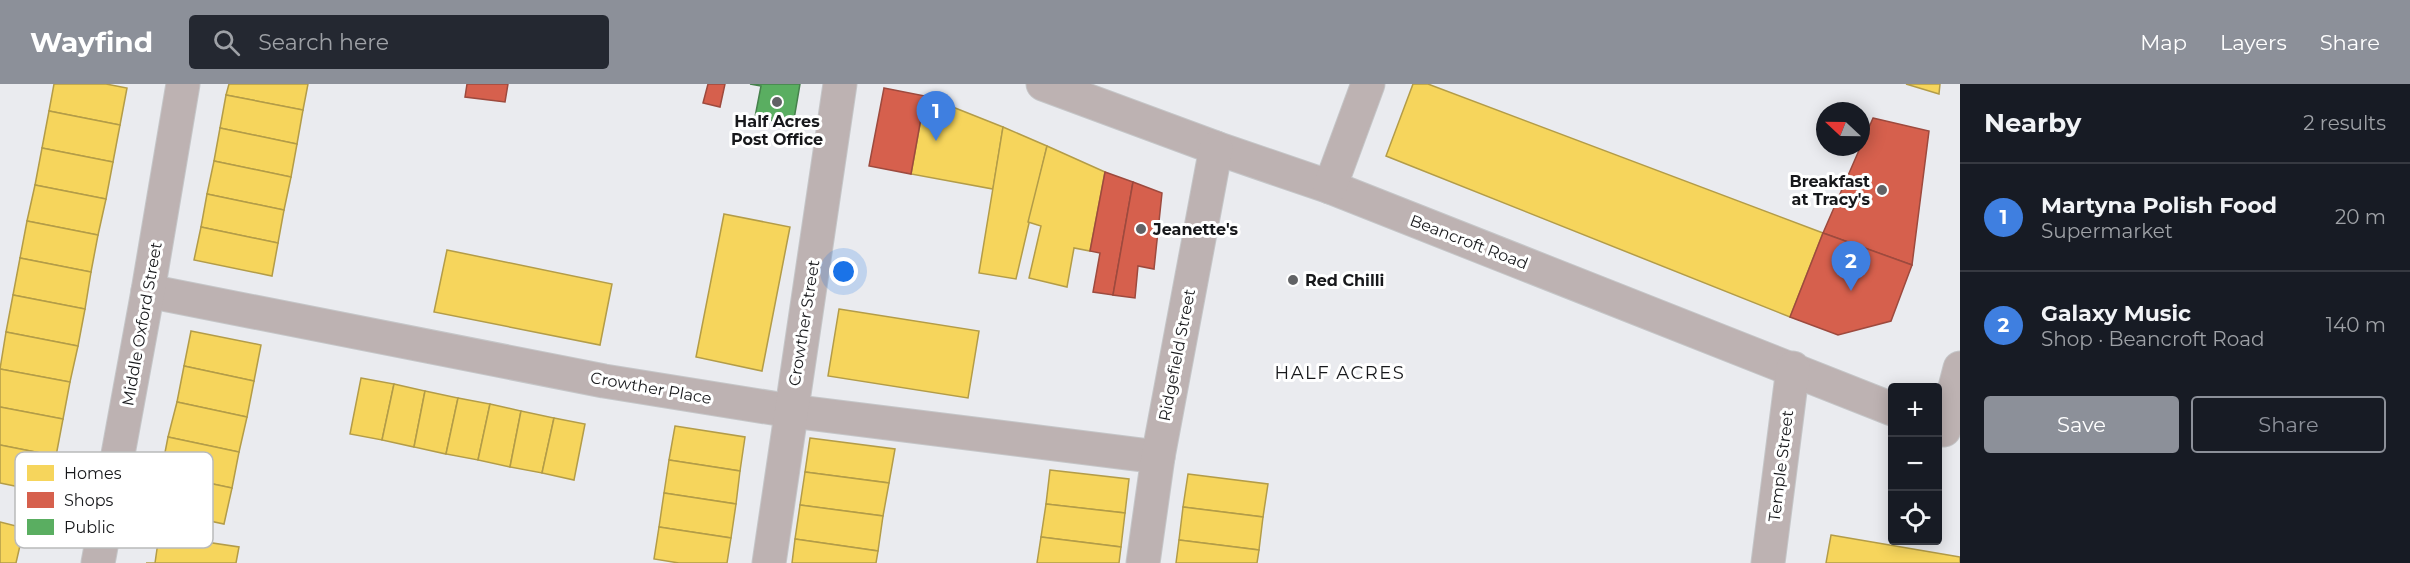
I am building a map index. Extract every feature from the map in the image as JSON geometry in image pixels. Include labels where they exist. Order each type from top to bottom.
[{"type":"street","name":"Middle Oxford Street","points":[[118,452],[183,84]]},
{"type":"street","name":"Crowther Street","points":[[769,563],[840,84]]},
{"type":"street","name":"Beancroft Road","points":[[1042,84],[1330,187],[1888,407]]},
{"type":"street","points":[[1330,187],[1368,84]]},
{"type":"street","name":"Ridgefield Street","points":[[1143,563],[1158,457],[1216,148]]},
{"type":"street","name":"Crowther Place","points":[[148,291],[593,378],[791,411],[1158,457]]},
{"type":"street","name":"Temple Street","points":[[1768,563],[1793,368]]},
{"type":"street","points":[[1947,432],[1960,368]]},
{"type":"street","name":"Middle Oxford Street","points":[[98,563],[101,548]]},
{"type":"building: Homes","points":[[54,84],[106,84],[127,88],[120,125],[49,111]]},
{"type":"building: Homes","points":[[229,84],[308,84],[303,110],[226,95]]},
{"type":"building: Homes","points":[[1413,84],[1428,84],[1823,233],[1790,317],[1386,156]]},
{"type":"building: Homes","points":[[1906,84],[1940,84],[1939,94]]},
{"type":"building: Homes","points":[[226,95],[303,110],[297,144],[220,128]]},
{"type":"building: Homes","points":[[925,96],[1003,127],[993,189],[911,174]]},
{"type":"building: Homes","points":[[49,111],[120,125],[113,162],[42,148]]},
{"type":"building: Homes","points":[[1003,127],[1047,146],[1016,279],[979,273]]},
{"type":"building: Homes","points":[[220,128],[297,144],[291,177],[214,161]]},
{"type":"building: Homes","points":[[1047,146],[1105,172],[1090,251],[1074,248],[1067,287],[1029,278],[1041,226],[1028,222]]},
{"type":"building: Homes","points":[[42,148],[113,162],[106,199],[35,185]]},
{"type":"building: Homes","points":[[214,161],[291,177],[284,210],[207,194]]},
{"type":"building: Homes","points":[[35,185],[106,199],[98,235],[27,221]]},
{"type":"building: Homes","points":[[207,194],[284,210],[278,243],[201,227]]},
{"type":"building: Homes","points":[[724,214],[790,227],[762,371],[696,357]]},
{"type":"building: Homes","points":[[27,221],[98,235],[91,272],[20,258]]},
{"type":"building: Homes","points":[[201,227],[278,243],[272,276],[194,260]]},
{"type":"building: Homes","points":[[447,250],[612,284],[600,345],[434,312]]},
{"type":"building: Homes","points":[[20,258],[91,272],[85,309],[13,295]]},
{"type":"building: Homes","points":[[13,295],[85,309],[78,346],[6,332]]},
{"type":"building: Homes","points":[[839,309],[979,331],[968,398],[828,376]]},
{"type":"building: Homes","points":[[191,331],[261,345],[254,381],[184,366]]},
{"type":"building: Homes","points":[[6,332],[78,346],[70,382],[0,369]]},
{"type":"building: Homes","points":[[184,366],[254,381],[247,417],[177,402]]},
{"type":"building: Homes","points":[[0,369],[70,382],[63,419],[0,407]]},
{"type":"building: Homes","points":[[361,378],[394,384],[382,440],[350,434]]},
{"type":"building: Homes","points":[[394,384],[425,391],[414,447],[382,440]]},
{"type":"building: Homes","points":[[425,391],[458,398],[446,454],[414,447]]},
{"type":"building: Homes","points":[[458,398],[490,404],[478,460],[446,454]]},
{"type":"building: Homes","points":[[177,402],[247,417],[239,452],[168,437]]},
{"type":"building: Homes","points":[[490,404],[521,411],[510,467],[478,460]]},
{"type":"building: Homes","points":[[0,407],[63,419],[57,452],[36,452],[0,445]]},
{"type":"building: Homes","points":[[521,411],[554,418],[542,473],[510,467]]},
{"type":"building: Homes","points":[[554,418],[585,424],[574,480],[542,473]]},
{"type":"building: Homes","points":[[675,426],[745,437],[740,471],[669,460]]},
{"type":"building: Homes","points":[[168,437],[239,452],[232,488],[213,484],[213,452],[165,452]]},
{"type":"building: Homes","points":[[810,438],[895,449],[889,483],[805,472]]},
{"type":"building: Homes","points":[[0,445],[36,452],[15,452],[15,486],[0,483]]},
{"type":"building: Homes","points":[[669,460],[740,471],[736,504],[664,493]]},
{"type":"building: Homes","points":[[1050,470],[1129,479],[1125,513],[1046,504]]},
{"type":"building: Homes","points":[[805,472],[889,483],[883,516],[800,505]]},
{"type":"building: Homes","points":[[1188,474],[1268,484],[1263,517],[1183,507]]},
{"type":"building: Homes","points":[[213,484],[232,488],[224,524],[213,522]]},
{"type":"building: Homes","points":[[664,493],[736,504],[731,538],[659,527]]},
{"type":"building: Homes","points":[[1046,504],[1125,513],[1121,547],[1041,537]]},
{"type":"building: Homes","points":[[800,505],[883,516],[878,551],[795,539]]},
{"type":"building: Homes","points":[[1183,507],[1263,517],[1259,550],[1179,540]]},
{"type":"building: Homes","points":[[0,522],[15,526],[15,548],[19,548],[16,563],[0,563]]},
{"type":"building: Homes","points":[[659,527],[731,538],[727,563],[679,563],[654,559]]},
{"type":"building: Homes","points":[[1831,535],[1960,557],[1960,563],[1826,563]]},
{"type":"building: Homes","points":[[1041,537],[1121,547],[1119,563],[1037,563]]},
{"type":"building: Homes","points":[[795,539],[878,551],[876,563],[792,563]]},
{"type":"building: Homes","points":[[1179,540],[1259,550],[1257,563],[1176,563]]},
{"type":"building: Homes","points":[[213,543],[239,547],[236,563],[155,563],[157,548],[213,548]]},
{"type":"building: Shops","points":[[467,84],[508,84],[505,102],[465,97]]},
{"type":"building: Shops","points":[[708,84],[725,84],[720,107],[703,103]]},
{"type":"building: Shops","points":[[884,88],[925,96],[911,174],[869,166]]},
{"type":"building: Shops","name":"Breakfast at Tracy's","points":[[1873,118],[1929,131],[1912,265],[1823,233],[1856,156],[1870,156],[1870,125]]},
{"type":"building: Shops","points":[[1105,172],[1133,182],[1113,295],[1093,292],[1100,253],[1090,251]]},
{"type":"building: Shops","name":"Jeanette's","points":[[1133,182],[1162,193],[1154,269],[1138,266],[1135,298],[1113,295]]},
{"type":"building: Shops","points":[[1823,233],[1912,265],[1891,321],[1838,335],[1790,317]]},
{"type":"building: Public","name":"Half Acres Post Office","points":[[750,84],[800,84],[793,125],[755,117],[761,86]]},
{"type":"place","name":"Half Acres Post Office","points":[[777,102]]},
{"type":"place","name":"Martyna Polish Food","points":[[936,141]]},
{"type":"place","name":"Breakfast at Tracy's","points":[[1882,190]]},
{"type":"place","name":"Jeanette's","points":[[1141,229]]},
{"type":"place","name":"Red Chilli","points":[[1293,280]]},
{"type":"place","name":"Galaxy Music","points":[[1851,291]]},
{"type":"district","name":"HALF ACRES","points":[[1340,373]]}]
